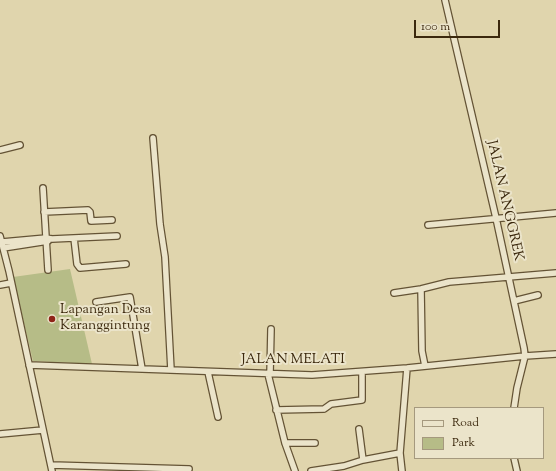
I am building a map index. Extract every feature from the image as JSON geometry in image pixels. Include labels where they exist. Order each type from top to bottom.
[{"type":"street","name":"JALAN ANGGREK","points":[[445,0],[496,218],[525,356],[514,407]]},
{"type":"street","points":[[153,138],[164,257],[171,370]]},
{"type":"street","points":[[0,150],[20,145]]},
{"type":"street","points":[[43,188],[44,212],[48,240],[48,270]]},
{"type":"street","points":[[44,212],[88,210],[90,212],[91,221],[112,220]]},
{"type":"street","points":[[428,225],[556,213]]},
{"type":"street","points":[[0,236],[51,468],[189,469]]},
{"type":"street","points":[[2,245],[48,240],[117,236]]},
{"type":"street","points":[[74,238],[77,264],[80,268],[126,264]]},
{"type":"street","points":[[394,293],[421,290],[449,282],[556,273]]},
{"type":"street","points":[[0,285],[11,283]]},
{"type":"street","points":[[421,290],[422,351],[425,366]]},
{"type":"street","points":[[514,301],[538,295]]},
{"type":"street","points":[[96,302],[130,297],[142,369]]},
{"type":"street","points":[[271,329],[269,374],[276,410],[294,471]]},
{"type":"street","name":"JALAN MELATI","points":[[29,365],[312,375],[362,372],[556,354]]},
{"type":"street","points":[[402,471],[400,454],[407,368]]},
{"type":"street","points":[[208,372],[218,417]]},
{"type":"street","points":[[276,410],[324,409],[331,404],[362,400],[362,372]]},
{"type":"street","points":[[359,429],[363,460]]},
{"type":"street","points":[[0,434],[43,430]]},
{"type":"street","points":[[285,443],[315,443]]},
{"type":"street","points":[[311,471],[344,466],[363,460],[400,454]]},
{"type":"street","points":[[514,459],[517,471]]},
{"type":"green space","name":"Lapangan Desa Karanggintung","points":[[70,269],[92,364],[33,361],[13,277]]},
{"type":"place","name":"Lapangan Desa Karanggintung","points":[[52,319]]}]
